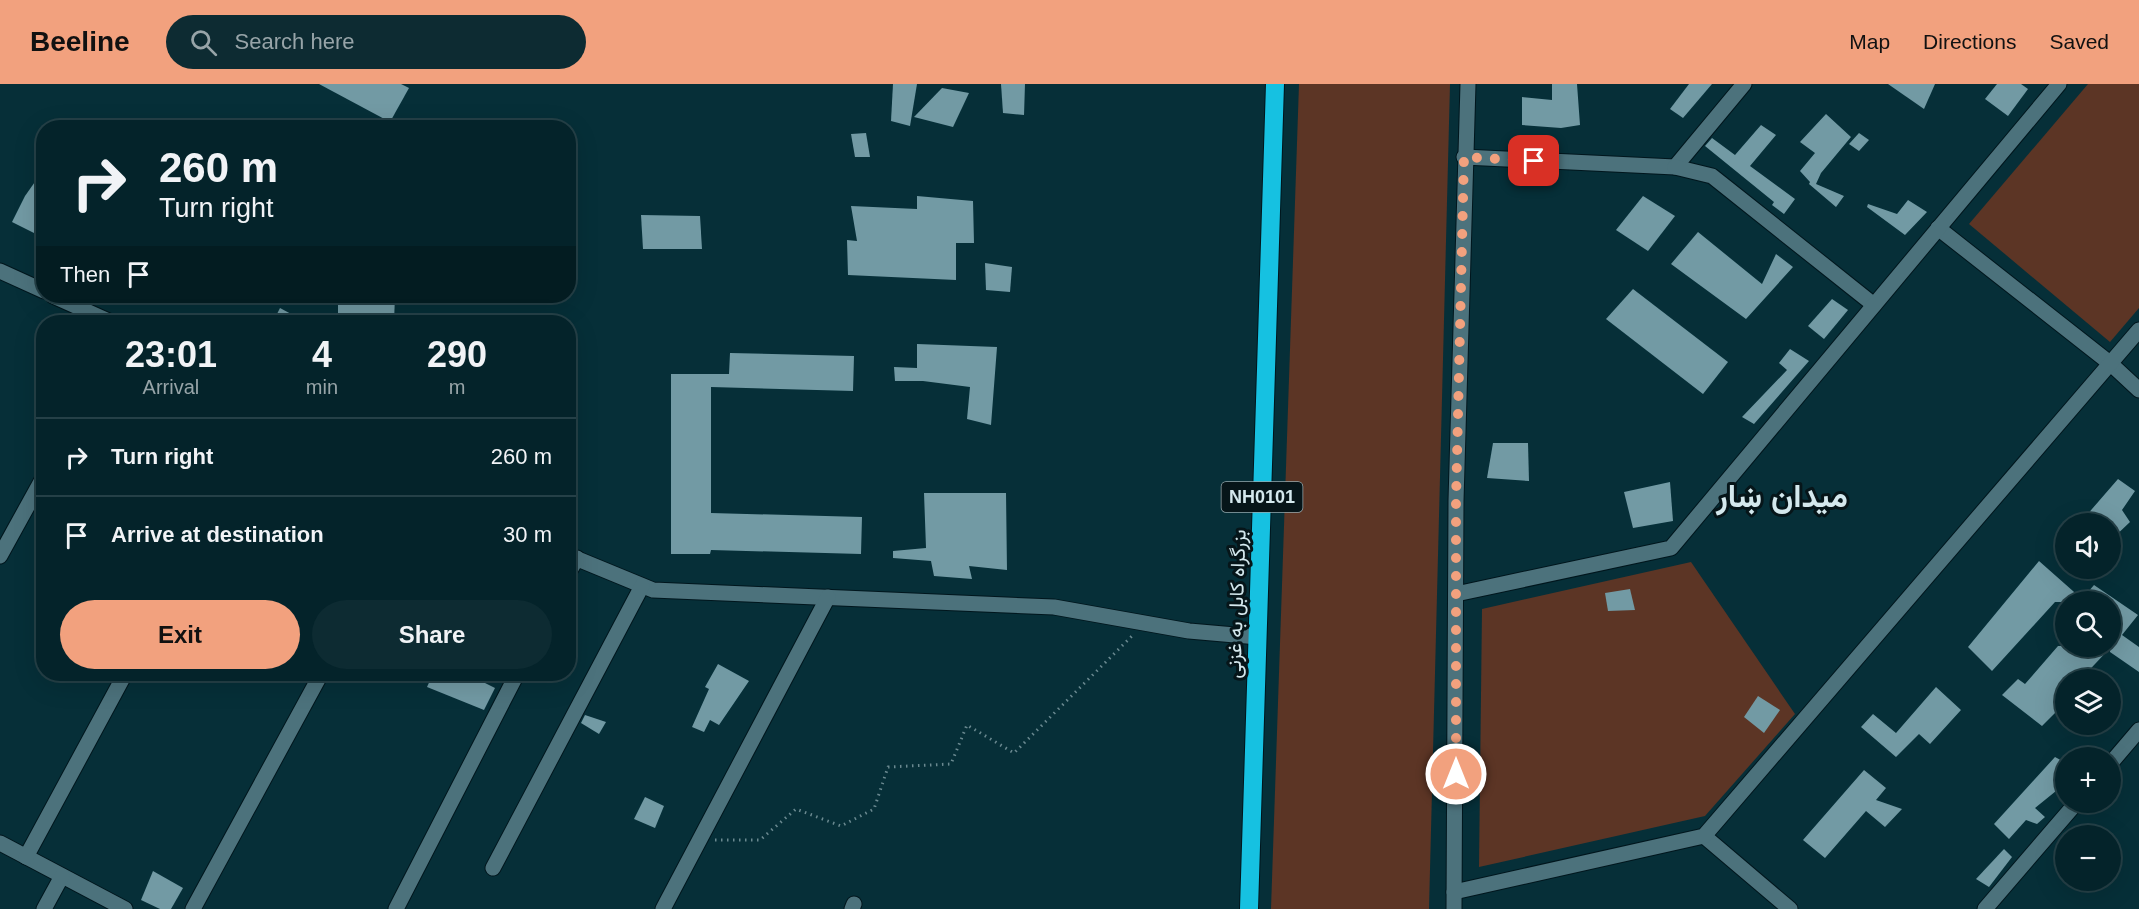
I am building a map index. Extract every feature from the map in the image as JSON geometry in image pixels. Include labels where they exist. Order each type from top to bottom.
[{"type":"highway","name":"بزرگراه کابل به غزنی","points":[[1249,909],[1275,84]]},
{"type":"street","points":[[1454,909],[1456,594],[1464,157],[1468,84]]},
{"type":"street","points":[[1675,167],[1744,84]]},
{"type":"street","points":[[1456,594],[1671,548],[2059,84]]},
{"type":"street","points":[[1464,157],[1675,167],[1712,176],[1874,305]]},
{"type":"street","points":[[1938,228],[2111,364],[2139,390]]},
{"type":"street","points":[[0,271],[36,287]]},
{"type":"street","points":[[69,303],[95,315]]},
{"type":"street","points":[[1454,892],[1704,836],[2139,330]]},
{"type":"street","points":[[0,556],[36,491]]},
{"type":"street","points":[[576,558],[652,590],[1054,607],[1145,623],[1258,637]]},
{"type":"street","points":[[493,868],[642,586]]},
{"type":"street","points":[[663,909],[828,597]]},
{"type":"street","points":[[26,857],[121,681]]},
{"type":"street","points":[[193,909],[317,681]]},
{"type":"street","points":[[396,909],[513,681]]},
{"type":"street","points":[[2121,751],[2139,730]]},
{"type":"street","points":[[1985,909],[2068,813]]},
{"type":"street","points":[[1704,836],[1790,909]]},
{"type":"street","points":[[0,843],[124,909]]},
{"type":"street","points":[[44,909],[62,876]]},
{"type":"path","points":[[699,841],[760,840],[795,808],[841,826],[874,809],[888,767],[951,764],[967,725],[1014,753],[1145,623]]},
{"type":"shaded area","points":[[1299,84],[1450,84],[1429,909],[1271,909]]},
{"type":"shaded area","points":[[2088,84],[2139,84],[2139,308],[2110,342],[1969,224]]},
{"type":"shaded area","points":[[1691,562],[1795,714],[1705,816],[1479,867],[1482,609]]},
{"type":"building","points":[[319,84],[401,84],[409,88],[391,120],[386,120]]},
{"type":"building","points":[[893,84],[917,84],[910,126],[891,121]]},
{"type":"building","points":[[1001,84],[1025,84],[1024,115],[1003,113]]},
{"type":"building","points":[[1552,84],[1577,84],[1580,125],[1561,128],[1522,125],[1522,97],[1552,100]]},
{"type":"building","points":[[1689,84],[1712,84],[1683,118],[1670,109]]},
{"type":"building","points":[[1888,84],[1935,84],[1924,109]]},
{"type":"building","points":[[1997,84],[2021,84],[2028,89],[2008,116],[1985,99]]},
{"type":"building","points":[[942,88],[969,93],[953,127],[914,117]]},
{"type":"building","points":[[1826,114],[1851,137],[1821,173],[1816,184],[1844,196],[1836,207],[1809,184],[1810,182],[1800,171],[1815,153],[1800,142]]},
{"type":"building","points":[[1761,125],[1776,135],[1750,166],[1795,199],[1784,214],[1772,205],[1774,202],[1705,146],[1712,138],[1735,155]]},
{"type":"building","points":[[866,133],[870,157],[855,157],[851,134]]},
{"type":"building","points":[[1859,133],[1869,140],[1859,151],[1849,144]]},
{"type":"building","points":[[36,180],[36,234],[12,222]]},
{"type":"building","points":[[917,196],[973,201],[974,243],[956,243],[956,280],[848,275],[847,240],[857,241],[851,206],[917,209]]},
{"type":"building","points":[[1643,196],[1675,216],[1648,251],[1616,230]]},
{"type":"building","points":[[1908,200],[1927,212],[1905,235],[1867,207],[1868,204],[1897,214]]},
{"type":"building","points":[[641,215],[700,216],[702,249],[643,249]]},
{"type":"building","points":[[1698,232],[1762,284],[1776,254],[1793,267],[1746,319],[1671,264]]},
{"type":"building","points":[[985,263],[1012,267],[1010,292],[986,290]]},
{"type":"building","points":[[1633,289],[1728,362],[1703,394],[1606,319]]},
{"type":"building","points":[[1832,299],[1848,310],[1824,339],[1808,326]]},
{"type":"building","points":[[338,303],[395,303],[394,315],[338,315]]},
{"type":"building","points":[[280,308],[293,315],[276,315]]},
{"type":"building","points":[[917,344],[997,347],[991,425],[967,419],[970,387],[923,381],[895,381],[894,367],[917,368]]},
{"type":"building","points":[[1790,349],[1809,361],[1754,424],[1742,417],[1787,370],[1779,363]]},
{"type":"building","points":[[730,353],[854,356],[853,391],[711,387],[711,513],[862,517],[861,554],[711,550],[710,554],[671,554],[671,374],[729,374]]},
{"type":"building","points":[[1493,443],[1528,443],[1529,481],[1487,478]]},
{"type":"building","points":[[2118,479],[2135,491],[2122,510],[2130,522],[2121,531],[2121,513],[2089,513]]},
{"type":"building","points":[[1670,482],[1673,521],[1633,528],[1624,492]]},
{"type":"building","points":[[924,493],[1006,493],[1007,570],[969,566],[972,579],[934,576],[931,561],[893,558],[893,551],[926,548]]},
{"type":"building","points":[[2039,561],[2055,575],[2055,579],[2059,579],[2073,591],[2055,591],[2055,602],[1992,671],[1968,647]]},
{"type":"building","points":[[2094,585],[2103,591],[2089,591]]},
{"type":"building","points":[[1630,589],[1635,610],[1608,611],[1605,593]]},
{"type":"building","points":[[2121,603],[2138,615],[2122,635],[2139,647],[2139,672],[2117,657],[2121,657]]},
{"type":"building","points":[[2055,649],[2055,657],[2102,657],[2090,669],[2055,669],[2055,713],[2042,726],[2002,695],[2018,679],[2025,684]]},
{"type":"building","points":[[718,664],[749,681],[719,725],[710,720],[704,732],[692,727],[709,689],[705,687]]},
{"type":"building","points":[[430,681],[481,681],[495,688],[484,710],[427,687]]},
{"type":"building","points":[[1936,687],[1961,710],[1930,744],[1919,734],[1896,757],[1861,727],[1873,714],[1896,733]]},
{"type":"building","points":[[1758,696],[1780,710],[1764,733],[1744,717]]},
{"type":"building","points":[[585,715],[606,722],[599,734],[581,723]]},
{"type":"building","points":[[2055,757],[2055,792],[2035,808],[2045,817],[2037,824],[2026,820],[2009,839],[1994,824]]},
{"type":"building","points":[[1864,770],[1886,788],[1876,800],[1902,809],[1885,827],[1866,811],[1825,858],[1803,840]]},
{"type":"building","points":[[645,797],[664,806],[655,828],[634,819]]},
{"type":"building","points":[[2004,849],[2012,857],[1989,887],[1976,879]]},
{"type":"building","points":[[153,871],[183,888],[171,909],[160,909],[141,900]]},
{"type":"district","name":"میدان ښار","points":[[1782,496]]},
{"type":"route","points":[[1456,774],[1456,501],[1464,157],[1534,161]]}]
